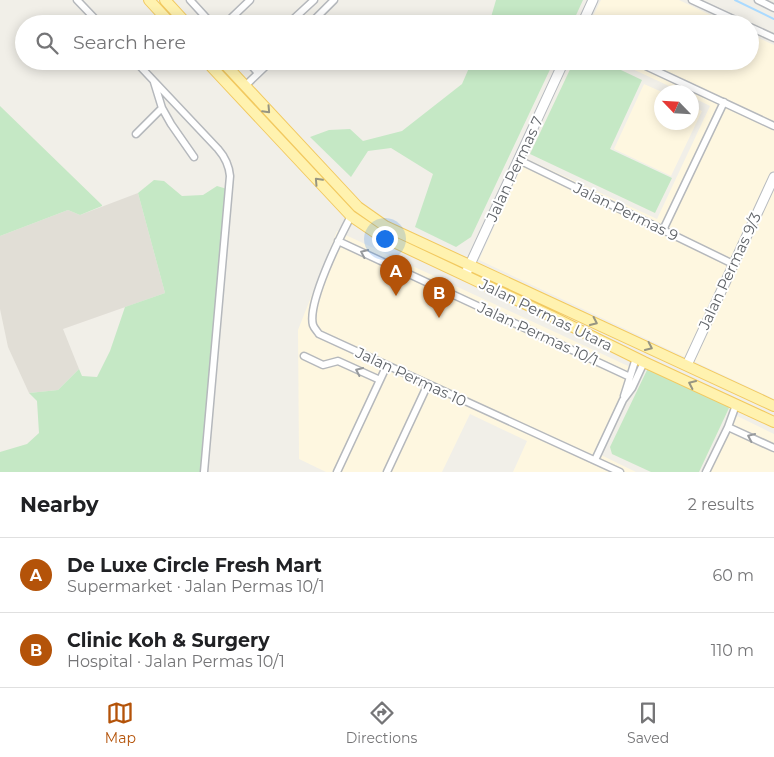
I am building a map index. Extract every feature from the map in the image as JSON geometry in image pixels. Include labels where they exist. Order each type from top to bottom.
[{"type":"main road","points":[[149,0],[163,15]]},
{"type":"main road","points":[[165,0],[179,15]]},
{"type":"main road","name":"Jalan Permas Utara","points":[[214,70],[352,216],[379,235],[774,422]]},
{"type":"main road","name":"Jalan Permas Utara","points":[[230,70],[358,208],[385,226],[774,406]]},
{"type":"main road","points":[[553,317],[551,310],[557,305]]},
{"type":"street","points":[[77,0],[91,15]]},
{"type":"street","points":[[190,0],[204,15]]},
{"type":"street","points":[[234,15],[250,0]]},
{"type":"street","points":[[298,15],[314,0]]},
{"type":"street","points":[[586,15],[593,0]]},
{"type":"street","points":[[692,0],[724,15]]},
{"type":"street","points":[[758,0],[774,8]]},
{"type":"street","points":[[318,15],[330,1]]},
{"type":"street","points":[[759,31],[774,38]]},
{"type":"street","points":[[144,70],[223,155],[230,169],[204,472]]},
{"type":"street","points":[[255,70],[258,74]]},
{"type":"street","points":[[245,86],[262,70]]},
{"type":"street","name":"Jalan Permas 7","points":[[465,276],[560,70]]},
{"type":"street","points":[[655,70],[774,126]]},
{"type":"street","points":[[154,81],[162,108],[194,158]]},
{"type":"street","points":[[663,230],[724,102]]},
{"type":"street","points":[[136,134],[162,108]]},
{"type":"street","name":"Jalan Permas 9","points":[[519,160],[733,264]]},
{"type":"street","name":"Jalan Permas 9/3","points":[[687,365],[774,177]]},
{"type":"street","name":"Jalan Permas 10","points":[[352,216],[338,241],[321,284],[312,314],[313,326],[319,334],[620,472]]},
{"type":"street","name":"Jalan Permas 10/1","points":[[338,241],[630,376]]},
{"type":"street","points":[[304,356],[323,365],[338,361],[380,380]]},
{"type":"street","points":[[595,460],[623,400],[630,376],[640,360]]},
{"type":"street","points":[[623,400],[632,388],[640,360]]},
{"type":"street","points":[[337,472],[387,365]]},
{"type":"street","points":[[387,472],[428,384]]},
{"type":"street","points":[[706,472],[728,427],[736,405]]},
{"type":"street","points":[[728,427],[774,448]]},
{"type":"shaded area","points":[[601,0],[679,0],[710,15],[594,15]]},
{"type":"shaded area","points":[[759,38],[774,45],[774,399],[479,260],[525,158],[657,219],[710,106],[699,100],[699,85],[667,85],[634,70],[759,70]]},
{"type":"shaded area","points":[[644,84],[654,88],[654,130],[693,130],[671,176],[614,149]]},
{"type":"shaded area","points":[[138,193],[165,293],[63,329],[79,369],[58,390],[29,393],[8,347],[0,309],[0,236],[68,210],[80,215]]},
{"type":"shaded area","points":[[337,231],[641,372],[601,455],[636,472],[513,472],[527,441],[470,414],[442,472],[326,472],[299,459],[298,330]]},
{"type":"shaded area","points":[[733,414],[774,434],[774,472],[706,472]]},
{"type":"green space","points":[[496,0],[583,0],[576,15],[492,15]]},
{"type":"green space","points":[[468,70],[550,70],[471,237],[456,247],[415,227],[433,174],[391,148],[368,151],[351,177],[310,137],[329,130],[350,129],[363,141],[402,131],[462,84]]},
{"type":"green space","points":[[570,70],[621,70],[642,80],[610,149],[672,178],[655,213],[530,154]]},
{"type":"green space","points":[[0,106],[102,206],[80,215],[68,210],[0,236]]},
{"type":"green space","points":[[154,180],[164,181],[182,196],[203,195],[217,186],[227,189],[201,472],[0,472],[0,452],[27,444],[39,433],[37,401],[29,393],[58,390],[79,369],[82,376],[97,377],[110,351],[125,307],[165,293],[138,193]]},
{"type":"green space","points":[[648,368],[728,404],[729,408],[699,472],[651,472],[612,454],[610,447]]},
{"type":"waterway","points":[[735,0],[774,19]]},
{"type":"place","name":"De Luxe Circle Fresh Mart","points":[[396,296]]},
{"type":"place","name":"Clinic Koh & Surgery","points":[[439,318]]}]
